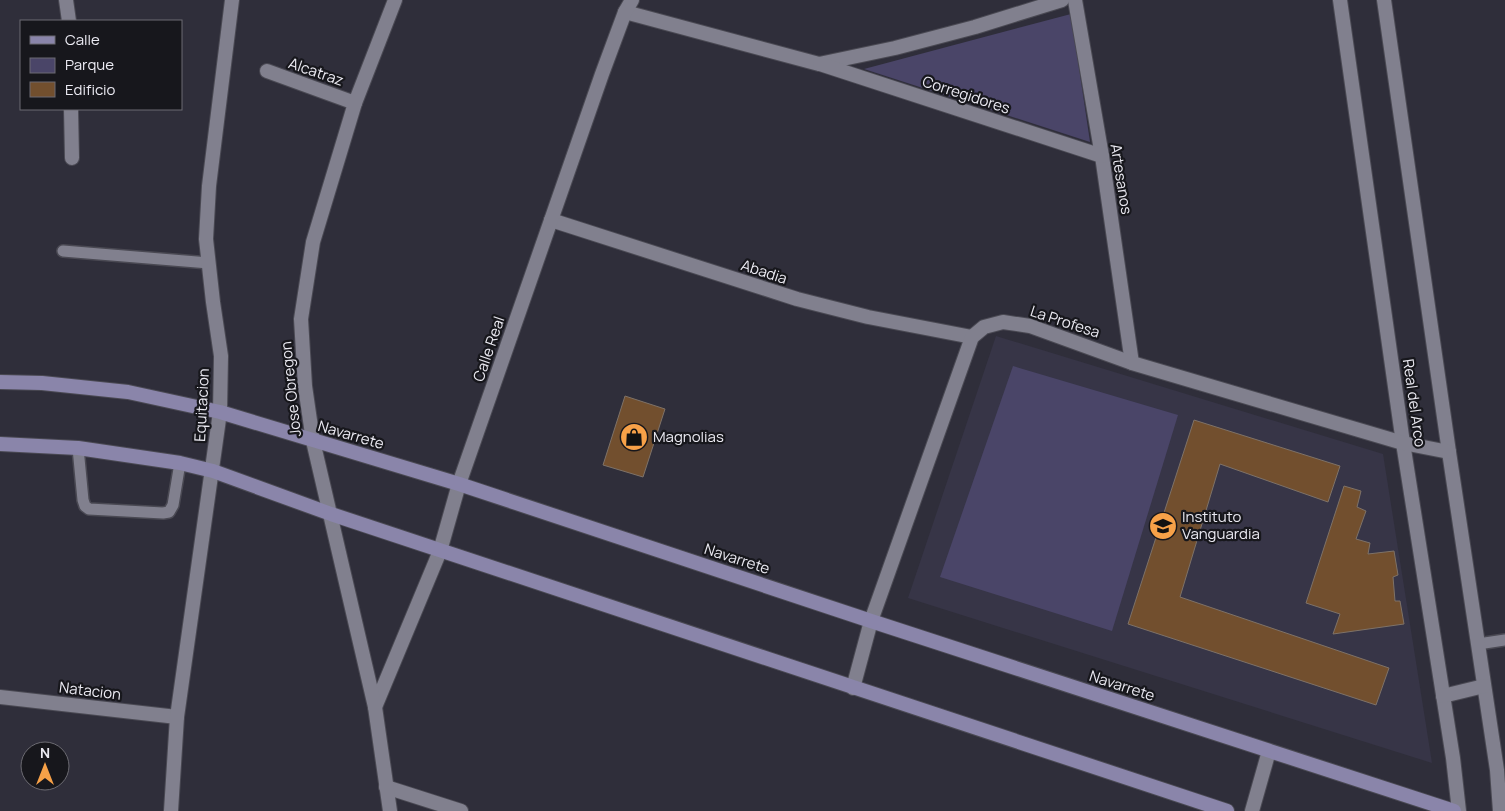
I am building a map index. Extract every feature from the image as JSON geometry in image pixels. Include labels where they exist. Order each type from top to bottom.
[{"type":"main road","name":"Navarrete","points":[[0,382],[42,383],[128,392],[220,412],[460,484],[871,621],[1454,811]]},
{"type":"main road","points":[[0,444],[78,448],[180,463],[213,471],[440,551],[1227,811]]},
{"type":"street","points":[[66,0],[69,20]]},
{"type":"street","name":"Equitacion","points":[[172,811],[177,717],[220,412],[221,356],[206,239],[209,186],[232,0]]},
{"type":"street","name":"Jose Obregon","points":[[390,811],[375,707],[313,441],[305,386],[301,319],[313,242],[355,103],[395,0]]},
{"type":"street","name":"Calle Real","points":[[375,707],[440,551],[460,484],[551,220],[602,74],[625,12],[632,0]]},
{"type":"street","name":"Corregidores","points":[[819,64],[931,39],[1062,0]]},
{"type":"street","name":"Artesanos","points":[[1075,0],[1102,156],[1132,362]]},
{"type":"street","name":"Real del Arco","points":[[1340,0],[1404,443],[1453,758],[1458,811]]},
{"type":"street","name":"Real del Arco","points":[[1384,0],[1497,770],[1500,811]]},
{"type":"street","name":"Corregidores","points":[[625,12],[819,64],[1102,156]]},
{"type":"street","name":"Alcatraz","points":[[266,72],[355,103]]},
{"type":"street","points":[[71,110],[72,158]]},
{"type":"street","name":"Abadia","points":[[551,220],[797,299],[868,317],[972,337]]},
{"type":"street","name":"La Profesa","points":[[972,337],[984,327],[1002,322],[1030,326],[1132,362],[1404,443],[1449,452]]},
{"type":"street","points":[[853,688],[871,621],[972,337]]},
{"type":"street","points":[[1443,696],[1484,686]]},
{"type":"street","name":"Natacion","points":[[0,697],[177,717]]},
{"type":"street","points":[[1252,811],[1269,751]]},
{"type":"street","points":[[386,787],[461,811]]},
{"type":"lane","points":[[63,251],[209,263]]},
{"type":"lane","points":[[78,448],[83,500],[85,506],[90,509],[169,512],[173,505],[180,463]]},
{"type":"lane","points":[[1478,644],[1505,640]]},
{"type":"shaded area","name":"Instituto Vanguardia","points":[[996,336],[1383,454],[1432,763],[908,598]]},
{"type":"green space","points":[[1071,14],[1090,142],[864,69]]},
{"type":"green space","points":[[1013,366],[1178,415],[1112,631],[940,577]]},
{"type":"building","name":"Magnolias","points":[[625,396],[665,409],[643,477],[603,465]]},
{"type":"building","points":[[1194,420],[1340,466],[1328,502],[1220,464],[1180,597],[1389,668],[1376,705],[1128,624]]},
{"type":"building","points":[[1344,486],[1361,491],[1357,507],[1366,511],[1356,539],[1370,543],[1368,554],[1394,551],[1398,575],[1393,577],[1395,601],[1400,601],[1404,624],[1333,634],[1340,614],[1306,603]]},
{"type":"place","name":"Magnolias","points":[[634,437]]},
{"type":"place","name":"Instituto Vanguardia","points":[[1163,526]]}]
